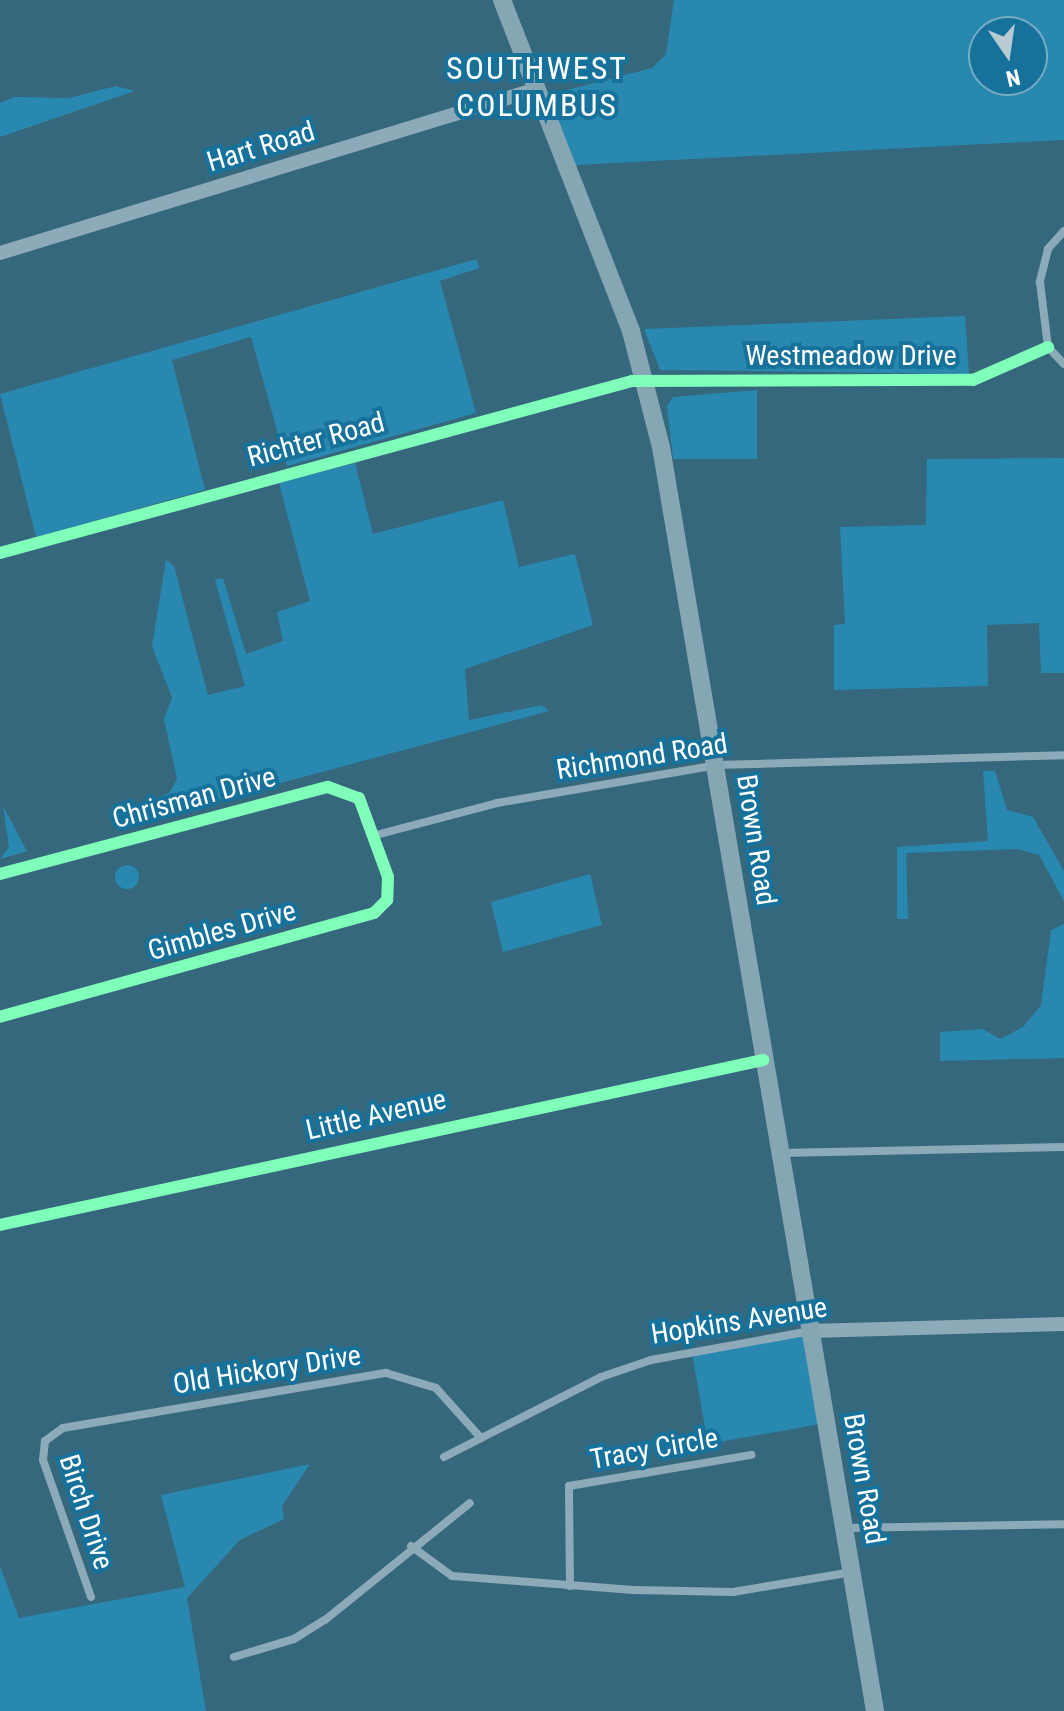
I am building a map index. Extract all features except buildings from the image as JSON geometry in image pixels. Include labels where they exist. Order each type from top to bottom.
[{"type":"main road","name":"Brown Road","points":[[502,0],[646,380],[716,765],[763,1060],[875,1711]]},
{"type":"street","name":"Hart Road","points":[[0,253],[537,89]]},
{"type":"street","points":[[1061,233],[1040,282],[1048,347],[1064,364]]},
{"type":"street","name":"Westmeadow Drive","points":[[646,380],[973,380],[1048,347]]},
{"type":"street","name":"Richter Road","points":[[0,553],[646,380]]},
{"type":"street","name":"Richmond Road","points":[[376,835],[497,803],[716,765],[1064,755]]},
{"type":"street","name":"Chrisman Drive","points":[[0,874],[328,787],[359,798],[376,835]]},
{"type":"street","name":"Gimbles Drive","points":[[0,1017],[374,913],[387,900],[388,877],[376,835]]},
{"type":"street","name":"Little Avenue","points":[[0,1225],[763,1060]]},
{"type":"street","points":[[781,1153],[1064,1147]]},
{"type":"street","name":"Hopkins Avenue","points":[[444,1457],[549,1397],[651,1360],[810,1331],[1064,1324]]},
{"type":"street","name":"Old Hickory Drive","points":[[45,1441],[63,1428],[386,1373],[436,1388],[479,1436]]},
{"type":"street","name":"Birch Drive","points":[[45,1441],[43,1460],[91,1597]]},
{"type":"street","name":"Tracy Circle","points":[[570,1586],[569,1486],[751,1455]]},
{"type":"street","points":[[234,1657],[294,1639],[325,1620],[411,1546],[470,1503]]},
{"type":"street","points":[[844,1528],[1064,1524]]},
{"type":"street","points":[[411,1546],[452,1576],[570,1586],[733,1592],[852,1572]]},
{"type":"shaded area","points":[[674,0],[1064,0],[1064,140],[576,165],[548,95],[652,68],[666,54]]},
{"type":"shaded area","points":[[116,86],[135,91],[0,137],[0,103],[15,97],[69,98]]},
{"type":"shaded area","points":[[477,259],[479,268],[440,281],[476,413],[287,466],[251,337],[172,360],[205,490],[36,537],[0,394]]},
{"type":"shaded area","points":[[965,316],[969,374],[660,370],[644,329]]},
{"type":"shaded area","points":[[757,390],[757,459],[673,459],[667,406],[673,397]]},
{"type":"shaded area","points":[[1064,458],[1064,673],[1041,673],[1039,623],[987,625],[988,686],[834,690],[834,625],[845,624],[840,527],[926,525],[927,459]]},
{"type":"shaded area","points":[[355,463],[373,534],[503,500],[519,567],[575,554],[593,625],[465,669],[469,720],[542,705],[549,711],[128,824],[128,816],[170,792],[177,779],[164,719],[172,698],[152,646],[166,560],[174,566],[208,695],[245,686],[215,580],[223,578],[246,654],[283,641],[277,612],[310,601],[279,483]]},
{"type":"shaded area","points":[[983,771],[995,771],[1007,810],[1033,817],[1064,871],[1064,901],[1039,855],[1018,849],[906,853],[908,919],[897,919],[897,847],[988,841]]},
{"type":"shaded area","points":[[3,806],[27,851],[0,859],[9,847]]},
{"type":"shaded area","points":[[127,865],[136,868],[139,877],[136,886],[127,889],[118,886],[115,877],[118,868]]},
{"type":"shaded area","points":[[590,874],[602,925],[503,952],[491,902]]},
{"type":"shaded area","points":[[1064,924],[1064,1058],[940,1061],[940,1032],[983,1029],[1000,1039],[1023,1027],[1041,1005],[1051,930]]},
{"type":"shaded area","points":[[808,1333],[826,1423],[708,1444],[692,1353]]},
{"type":"shaded area","points":[[310,1464],[282,1506],[284,1519],[240,1540],[187,1598],[206,1711],[0,1711],[0,1566],[19,1618],[185,1587],[161,1495]]},
{"type":"cycle path","points":[[0,553],[632,381],[973,380],[1048,347]]},
{"type":"cycle path","points":[[0,874],[328,787],[359,798],[388,877],[387,900],[374,913],[0,1017]]},
{"type":"cycle path","points":[[0,1225],[763,1060]]},
{"type":"district","name":"SOUTHWEST COLUMBUS","points":[[537,88]]}]
